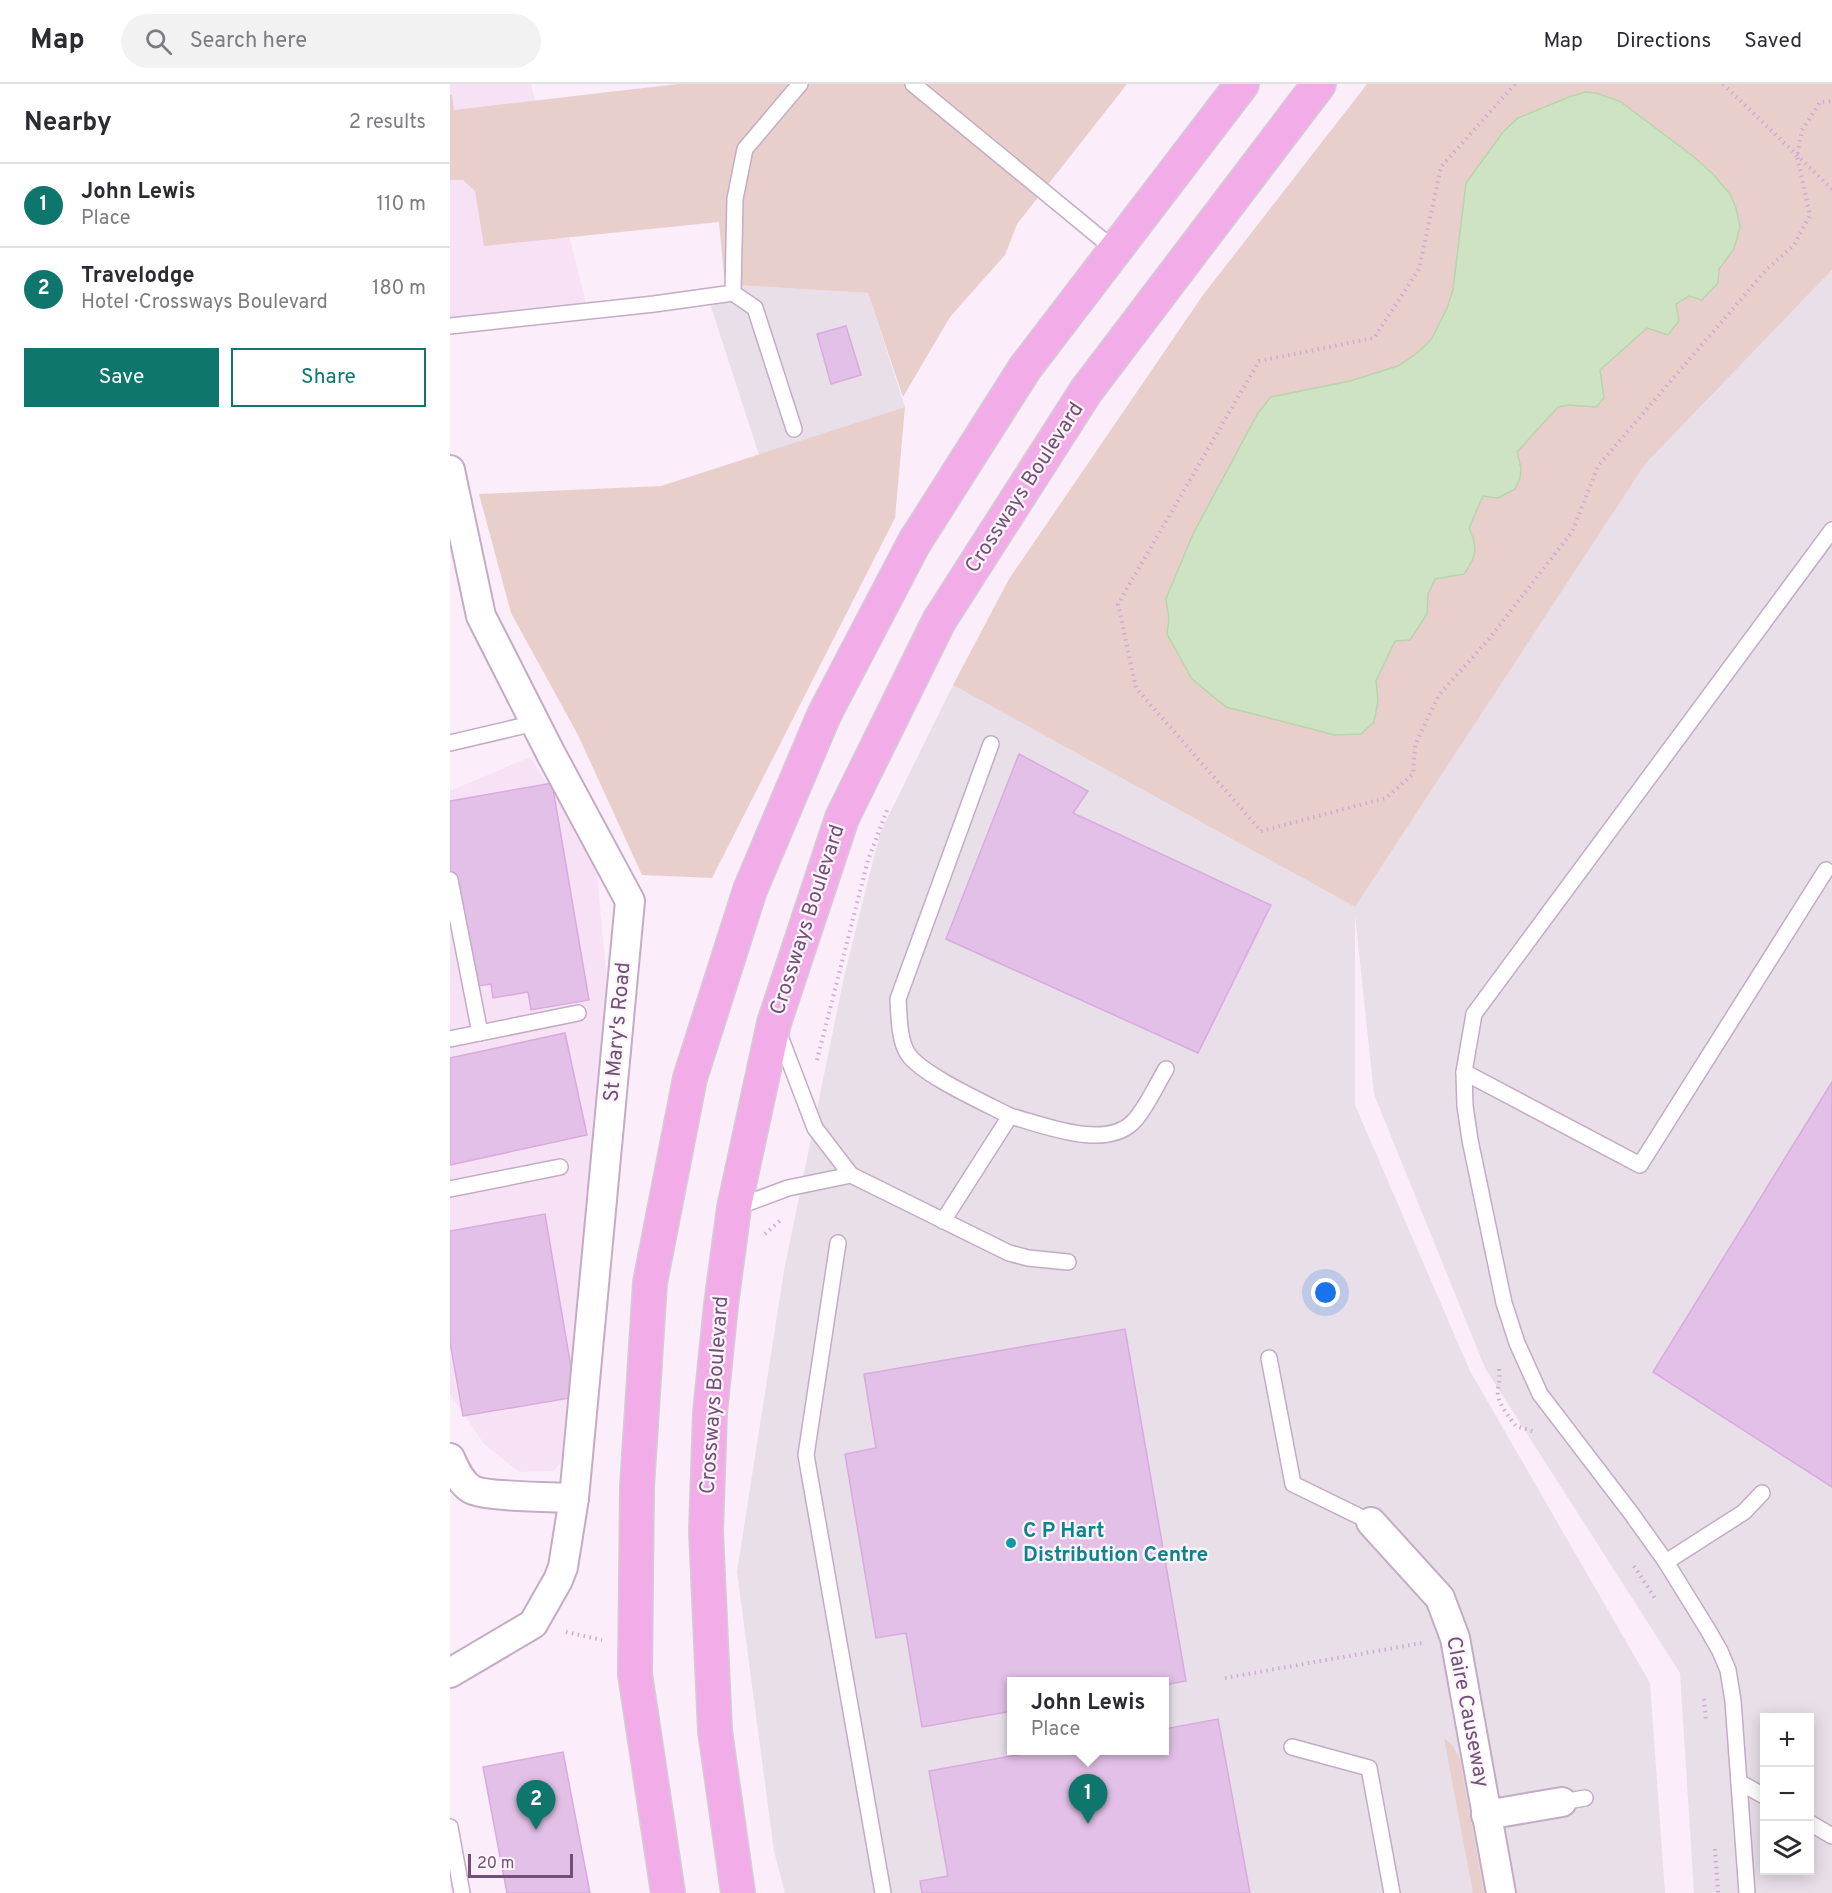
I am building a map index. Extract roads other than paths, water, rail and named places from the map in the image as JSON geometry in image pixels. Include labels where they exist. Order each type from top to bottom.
[{"type":"main road","points":[[668,1893],[635,1674],[637,1487],[650,1283],[690,1078],[750,890],[824,715],[914,543],[1025,368],[1242,84]]},
{"type":"main road","name":"Crossways Boulevard","points":[[738,1893],[715,1731],[706,1531],[710,1413],[734,1208],[774,1023],[842,818],[939,621],[1086,391],[1319,84]]},
{"type":"street","name":"St Mary's Road","points":[[450,470],[481,616],[630,901],[574,1498],[563,1567],[533,1624],[450,1673]]},
{"type":"street","points":[[450,1458],[462,1480],[476,1492],[574,1498]]},
{"type":"street","name":"Claire Causeway","points":[[1371,1522],[1440,1598],[1455,1638],[1501,1893]]},
{"type":"street","points":[[1486,1815],[1574,1800]]},
{"type":"lane","points":[[733,293],[735,199],[745,149],[800,84]]},
{"type":"lane","points":[[913,84],[1115,250]]},
{"type":"lane","points":[[450,326],[733,293],[755,308],[794,429]]},
{"type":"lane","points":[[1747,1893],[1733,1701],[1728,1670],[1717,1645],[1666,1562],[1540,1394],[1517,1343],[1504,1303],[1470,1140],[1464,1072],[1474,1014],[1832,531]]},
{"type":"lane","points":[[450,743],[535,723]]},
{"type":"lane","points":[[991,744],[898,999],[899,1024],[907,1053],[925,1071],[1010,1116],[1083,1135],[1114,1134],[1134,1121],[1166,1069]]},
{"type":"lane","points":[[1464,1072],[1640,1166],[1826,870]]},
{"type":"lane","points":[[450,880],[453,911],[480,1033]]},
{"type":"lane","points":[[450,1038],[578,1013]]},
{"type":"lane","points":[[774,1023],[792,1064],[815,1128],[851,1175],[1009,1252],[1028,1258],[1068,1262]]},
{"type":"lane","points":[[943,1221],[1010,1116]]},
{"type":"lane","points":[[450,1189],[560,1167]]},
{"type":"lane","points":[[734,1208],[788,1188],[851,1175]]},
{"type":"lane","points":[[838,1243],[806,1455],[883,1893]]},
{"type":"lane","points":[[1269,1358],[1293,1484],[1371,1522]]},
{"type":"lane","points":[[1666,1562],[1744,1512],[1762,1493]]},
{"type":"lane","points":[[1292,1747],[1370,1768],[1392,1893]]},
{"type":"lane","points":[[1739,1782],[1760,1794]]},
{"type":"lane","points":[[1814,1826],[1832,1836]]},
{"type":"lane","points":[[450,1827],[462,1893]]},
{"type":"place","name":"C P Hart Distribution Centre","points":[[1011,1543]]},
{"type":"place","name":"John Lewis","points":[[1088,1824]]},
{"type":"place","name":"Travelodge","points":[[536,1830]]}]
